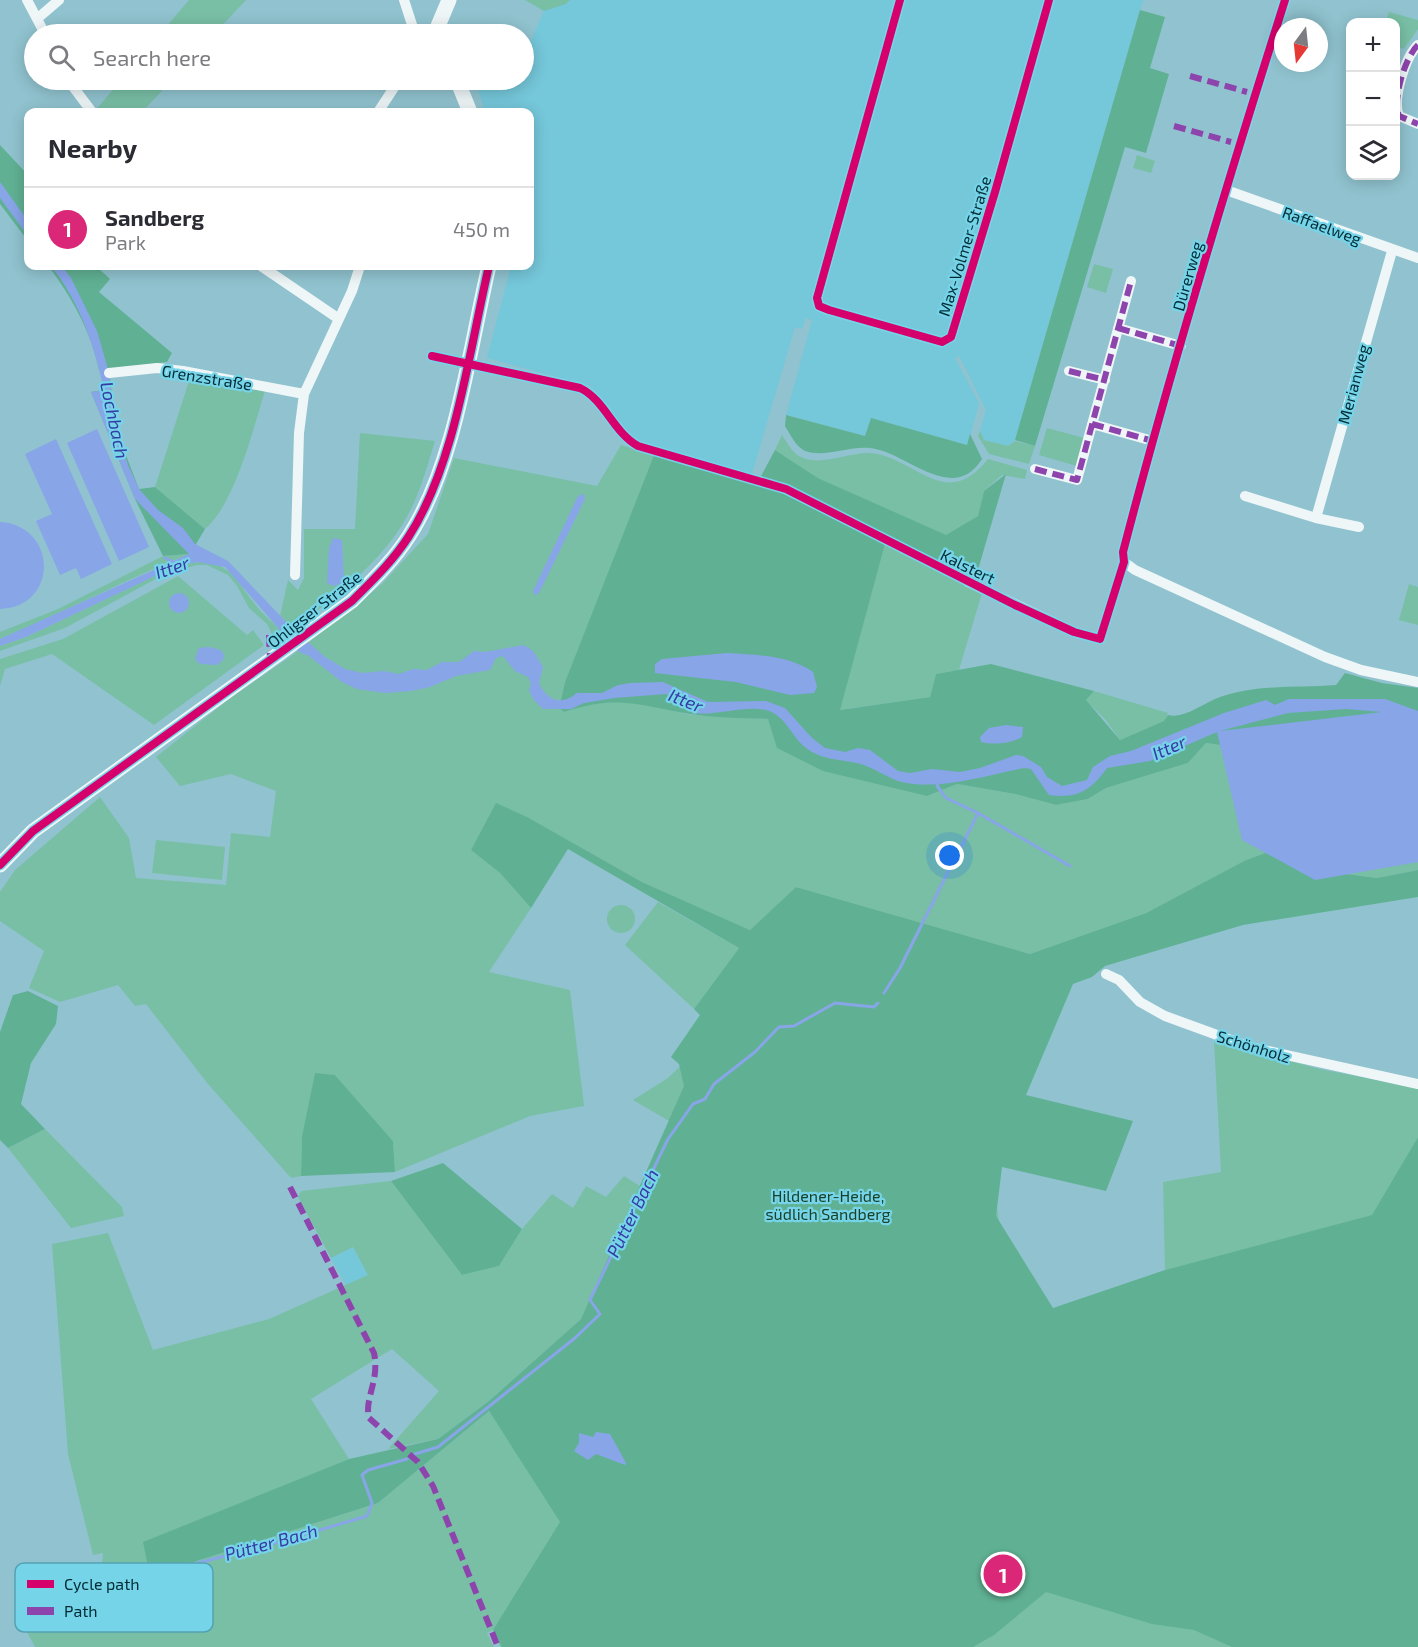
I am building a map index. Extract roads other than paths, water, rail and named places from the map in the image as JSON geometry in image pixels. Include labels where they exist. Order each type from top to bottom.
[{"type":"main road","points":[[439,24],[449,0]]},
{"type":"main road","points":[[461,90],[468,108]]},
{"type":"main road","name":"Ohligser Straße","points":[[0,865],[42,824],[352,601],[381,573],[410,536],[431,497],[452,428],[488,270]]},
{"type":"street","points":[[27,0],[41,24]]},
{"type":"street","points":[[38,18],[58,0]]},
{"type":"street","points":[[404,0],[412,24]]},
{"type":"street","name":"Max-Volmer-Straße","points":[[900,0],[817,298],[819,306],[829,310],[942,342],[951,337],[1049,0]]},
{"type":"street","name":"Dürerweg","points":[[1124,562],[1123,552],[1153,441],[1226,190],[1285,0]]},
{"type":"street","points":[[1400,86],[1408,57],[1418,45]]},
{"type":"street","points":[[76,90],[89,108]]},
{"type":"street","points":[[381,108],[392,90]]},
{"type":"street","points":[[1400,114],[1405,120],[1418,124]]},
{"type":"street","name":"Raffaelweg","points":[[1226,190],[1392,251],[1418,258]]},
{"type":"street","name":"Merianweg","points":[[1316,518],[1392,251]]},
{"type":"street","points":[[267,270],[339,319]]},
{"type":"street","points":[[295,575],[299,433],[304,394],[352,291],[359,270]]},
{"type":"street","points":[[1035,469],[1077,480],[1131,281]]},
{"type":"street","points":[[1118,328],[1181,346]]},
{"type":"street","name":"Grenzstraße","points":[[109,374],[157,368],[183,370],[304,394]]},
{"type":"street","points":[[1069,371],[1105,380]]},
{"type":"street","points":[[1092,424],[1153,441]]},
{"type":"street","points":[[1245,496],[1316,518],[1359,527]]},
{"type":"street","points":[[1124,562],[1133,569],[1325,657],[1362,670],[1418,682]]},
{"type":"street","name":"Kalstert","points":[[968,582],[1074,632],[1100,639],[1124,562]]},
{"type":"street","name":"Schönholz","points":[[1106,974],[1119,980],[1140,1002],[1165,1016],[1250,1047],[1418,1084]]},
{"type":"water","points":[[0,182],[24,215],[24,231],[0,198]]},
{"type":"water","points":[[54,270],[65,270],[71,278],[97,331],[108,369],[117,432],[139,489],[158,510],[183,528],[195,544],[228,561],[293,629],[325,657],[345,669],[362,673],[384,671],[399,674],[413,669],[427,670],[442,662],[459,662],[474,651],[485,652],[524,645],[533,651],[543,667],[539,683],[542,689],[555,700],[566,699],[577,693],[602,693],[618,685],[663,682],[708,702],[766,701],[785,708],[812,738],[825,748],[845,752],[858,748],[870,750],[898,771],[910,773],[932,769],[960,772],[980,768],[1016,755],[1023,756],[1041,767],[1047,777],[1062,786],[1087,780],[1093,767],[1110,756],[1131,751],[1224,713],[1266,700],[1275,705],[1289,699],[1385,699],[1418,711],[1418,862],[1315,880],[1242,840],[1217,732],[1150,761],[1107,768],[1095,782],[1083,791],[1068,796],[1059,796],[1049,795],[1031,769],[1024,768],[945,784],[913,784],[898,781],[861,764],[815,754],[798,740],[785,722],[766,710],[693,713],[682,699],[666,694],[614,698],[584,703],[571,709],[543,709],[533,699],[529,690],[531,684],[528,677],[515,671],[503,656],[496,658],[490,670],[456,676],[430,687],[385,693],[357,689],[342,682],[309,656],[299,652],[225,567],[197,562],[172,568],[26,637],[0,646],[0,639],[189,554],[135,499],[91,392],[104,390],[85,325],[70,294]],"holes":[[[1346,709],[1382,712],[1220,731],[1288,713]]]},
{"type":"water","points":[[97,429],[149,547],[119,561],[67,443]]},
{"type":"water","points":[[56,439],[112,564],[81,579],[76,568],[60,575],[36,521],[52,514],[25,454]]},
{"type":"water","points":[[584,494],[585,499],[539,593],[534,595],[533,591],[578,496]]},
{"type":"water","points":[[0,522],[19,527],[33,537],[41,551],[44,567],[41,582],[33,596],[19,605],[0,609]]},
{"type":"water","points":[[333,538],[342,540],[344,583],[333,586],[327,583],[329,548]]},
{"type":"water","points":[[179,593],[186,596],[189,603],[186,610],[179,613],[172,610],[169,603],[172,596]]},
{"type":"water","points":[[209,647],[221,650],[224,655],[223,660],[217,665],[200,664],[195,659],[199,648]]},
{"type":"water","points":[[727,653],[772,657],[793,662],[813,672],[817,687],[814,693],[790,695],[736,682],[655,673],[655,664],[662,659]]},
{"type":"water","points":[[1006,725],[1023,727],[1022,737],[1002,743],[981,742],[980,737],[989,728]]},
{"type":"water","points":[[596,1432],[610,1434],[625,1465],[596,1454],[588,1460],[574,1451],[579,1443],[579,1433],[593,1437]]},
{"type":"waterway","name":"Itter","points":[[165,558],[174,562]]},
{"type":"waterway","name":"Pütter Bach","points":[[884,993],[900,968],[953,862],[950,859],[954,853],[958,853],[978,813],[946,798],[937,786],[940,780]]},
{"type":"waterway","points":[[978,813],[1070,866]]},
{"type":"waterway","name":"Pütter Bach","points":[[415,1454],[438,1447],[575,1338],[600,1314],[590,1300],[668,1139],[693,1104],[705,1099],[714,1084],[755,1052],[779,1027],[794,1026],[835,1003],[874,1007],[878,1003]]},
{"type":"waterway","name":"Pütter Bach","points":[[198,1563],[367,1516],[372,1503],[362,1475],[368,1470],[407,1459]]},
{"type":"place","name":"Sandberg","points":[[1003,1574]]},
{"type":"water label","name":"Lochbach","points":[[115,420]]},
{"type":"park label","name":"Hildener-Heide, südlich Sandberg","points":[[828,1204]]}]
